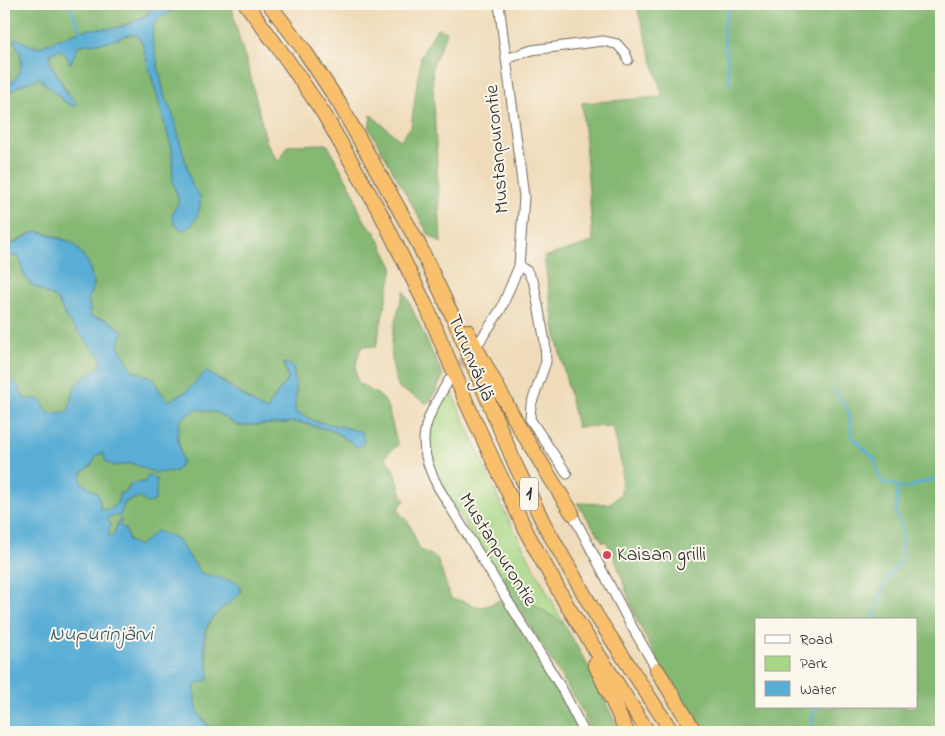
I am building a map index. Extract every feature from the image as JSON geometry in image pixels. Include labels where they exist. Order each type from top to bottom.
[{"type":"highway","name":"Turunväylä","points":[[246,4],[324,114],[382,216],[428,310],[467,404],[527,533],[568,607],[648,732]]},
{"type":"highway","name":"Turunväylä","points":[[269,4],[304,50],[338,103],[417,241],[453,317],[515,464],[544,524],[596,615],[672,732]]},
{"type":"highway","points":[[417,241],[460,316],[515,420],[572,513]]},
{"type":"highway","points":[[568,607],[626,732]]},
{"type":"highway","points":[[657,670],[695,732]]},
{"type":"street","name":"Mustanpurontie","points":[[480,341],[500,309],[518,266],[524,197],[499,4]]},
{"type":"street","points":[[506,59],[532,50],[603,41],[617,44],[628,60]]},
{"type":"street","points":[[518,266],[527,271],[534,284],[545,342],[546,362],[531,405],[530,419],[567,474]]},
{"type":"street","name":"Mustanpurontie","points":[[449,380],[427,420],[423,438],[425,456],[430,470],[443,495],[562,689],[584,732]]},
{"type":"street","points":[[572,513],[627,618],[657,670]]},
{"type":"green space","points":[[4,4],[158,4],[138,20],[116,28],[80,31],[39,47],[14,41],[20,54],[20,67],[15,79],[4,89]]},
{"type":"green space","points":[[181,4],[231,4],[266,141],[278,162],[289,145],[327,144],[355,195],[355,200],[362,215],[375,232],[393,267],[376,347],[362,346],[356,368],[358,382],[378,395],[386,403],[398,445],[385,458],[395,473],[405,501],[398,508],[401,515],[409,523],[420,550],[437,558],[451,599],[479,607],[492,604],[501,599],[580,732],[224,732],[209,726],[199,714],[193,695],[195,685],[209,668],[205,646],[207,629],[215,615],[233,600],[215,578],[201,574],[176,538],[139,546],[129,541],[125,529],[120,526],[122,520],[119,520],[113,536],[108,536],[107,517],[125,502],[139,497],[147,503],[145,482],[131,484],[111,510],[101,509],[98,494],[81,482],[82,472],[92,465],[96,456],[103,453],[114,466],[131,463],[142,467],[182,462],[177,434],[181,418],[198,409],[217,413],[239,426],[298,422],[334,431],[359,448],[362,433],[317,422],[295,412],[296,390],[284,364],[288,379],[266,412],[237,390],[206,371],[187,391],[168,401],[152,377],[133,371],[117,344],[124,331],[106,319],[91,317],[88,299],[94,284],[88,262],[73,243],[43,232],[30,233],[14,243],[4,245],[4,95],[19,86],[41,77],[43,83],[67,103],[75,106],[49,60],[51,53],[59,50],[66,55],[70,63],[79,45],[108,42],[131,34],[138,36],[142,43],[172,149],[173,183],[178,204],[172,214],[174,224],[178,228],[201,198],[192,186],[172,112],[165,98],[152,39],[153,26],[158,19]]},
{"type":"green space","points":[[636,4],[941,4],[941,732],[700,732],[668,678],[634,612],[606,541],[603,542],[577,503],[609,504],[621,494],[622,468],[613,426],[577,427],[555,331],[544,257],[593,242],[582,103],[663,97]]},
{"type":"green space","points":[[437,28],[447,32],[432,67],[441,243],[429,235],[369,128],[371,115],[400,140],[411,127],[421,56]]},
{"type":"green space","points":[[4,256],[19,256],[24,275],[30,284],[57,299],[67,319],[102,358],[100,366],[76,384],[69,412],[48,413],[24,399],[19,387],[4,373]]},
{"type":"green space","points":[[404,291],[443,376],[432,399],[427,403],[399,388],[392,363],[392,339]]},
{"type":"green space","points":[[450,388],[503,509],[564,624],[525,598],[506,577],[499,576],[457,512],[438,476],[432,459],[429,437],[435,415]]},
{"type":"green space","points":[[499,576],[506,576],[525,598],[564,624],[588,666],[620,732],[590,732],[583,712]]},
{"type":"water","points":[[158,4],[181,4],[158,19],[153,26],[152,39],[165,98],[172,112],[192,185],[201,198],[194,222],[191,226],[182,230],[174,224],[172,214],[178,204],[178,198],[173,183],[172,149],[142,43],[138,36],[131,34],[108,42],[79,45],[70,64],[66,55],[59,50],[51,53],[49,60],[68,95],[78,104],[75,106],[67,103],[43,83],[41,77],[19,86],[4,95],[4,89],[15,79],[21,67],[20,54],[14,41],[15,38],[34,47],[39,47],[80,31],[116,28],[127,25],[145,16]]},
{"type":"water","name":"Nupurinjärvi","points":[[38,231],[73,243],[88,262],[94,284],[88,299],[91,317],[106,319],[124,331],[118,345],[133,371],[152,377],[168,401],[187,391],[206,371],[266,411],[288,379],[284,363],[293,366],[296,390],[295,412],[317,422],[362,432],[364,443],[359,448],[334,431],[298,422],[239,426],[217,413],[198,409],[181,418],[177,434],[182,462],[176,471],[156,473],[131,463],[114,466],[106,462],[103,453],[96,456],[92,465],[82,472],[81,482],[98,494],[101,509],[110,510],[118,502],[119,493],[126,493],[131,484],[145,482],[149,475],[157,480],[155,501],[147,503],[139,497],[125,502],[120,516],[107,517],[111,524],[108,536],[113,536],[119,520],[122,520],[120,526],[125,529],[129,541],[139,546],[157,531],[176,538],[201,573],[238,583],[241,592],[216,614],[207,626],[204,644],[209,679],[195,685],[195,702],[201,718],[212,728],[223,732],[4,732],[4,373],[19,387],[24,399],[40,399],[48,413],[68,412],[76,384],[100,366],[102,359],[67,319],[57,299],[30,284],[24,275],[19,256],[4,256],[4,245],[13,244]]},
{"type":"waterway","points":[[69,4],[81,32]]},
{"type":"waterway","points":[[730,4],[723,28],[730,85]]},
{"type":"waterway","points":[[834,389],[848,411],[852,437],[875,459],[879,477],[884,483],[908,488],[919,483],[941,478]]},
{"type":"waterway","points":[[875,618],[883,588],[895,567],[901,561],[902,529],[896,513],[898,487]]},
{"type":"waterway","points":[[812,732],[813,713],[817,708]]},
{"type":"tunnel","points":[[452,376],[470,353]]},
{"type":"place","name":"Kaisan grilli","points":[[607,555]]}]
